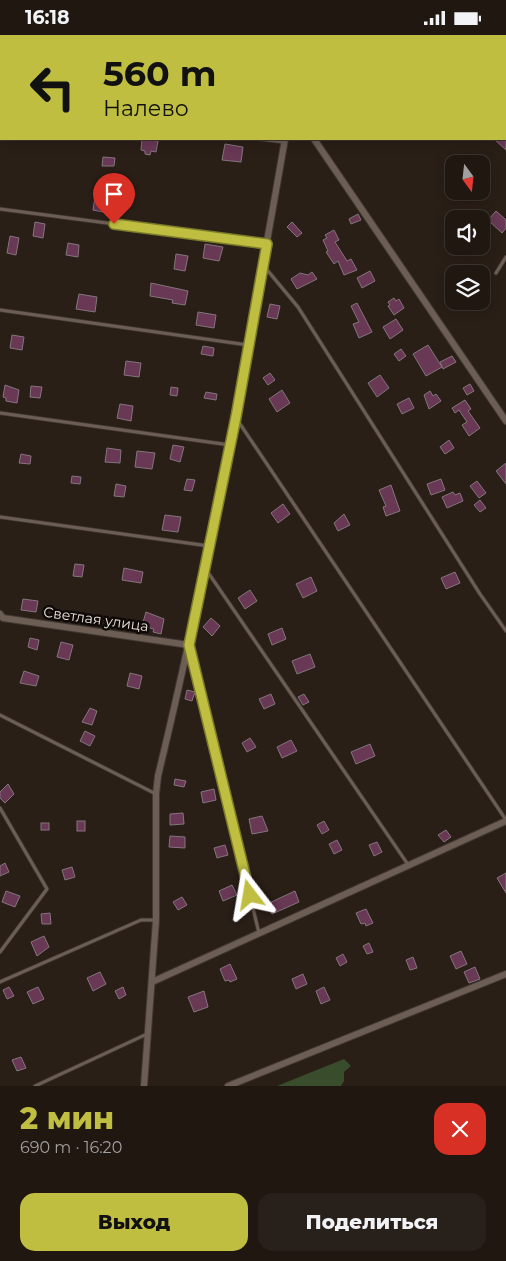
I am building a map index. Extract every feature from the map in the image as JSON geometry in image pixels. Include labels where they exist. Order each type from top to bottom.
[{"type":"street","points":[[144,1086],[156,920],[156,794],[158,776],[189,645],[236,417],[284,140]]},
{"type":"street","points":[[315,140],[506,421]]},
{"type":"street","name":"Светлая улица","points":[[1,617],[189,645]]},
{"type":"street","points":[[152,983],[506,821]]},
{"type":"street","points":[[228,1086],[506,974]]},
{"type":"lane","points":[[0,209],[267,244]]},
{"type":"lane","points":[[496,273],[506,257]]},
{"type":"lane","points":[[263,264],[298,307],[480,594],[506,631]]},
{"type":"lane","points":[[0,310],[248,345]]},
{"type":"lane","points":[[0,413],[230,445]]},
{"type":"lane","points":[[236,417],[506,821]]},
{"type":"lane","points":[[0,517],[209,546]]},
{"type":"lane","points":[[205,567],[409,867]]},
{"type":"lane","points":[[189,645],[259,934]]},
{"type":"lane","points":[[0,715],[156,794]]},
{"type":"lane","points":[[0,807],[47,889],[0,951]]},
{"type":"lane","points":[[0,982],[141,920],[156,920]]},
{"type":"lane","points":[[35,1086],[148,1034]]},
{"type":"green space","points":[[344,1059],[351,1066],[344,1072],[344,1081],[341,1086],[277,1086]]},
{"type":"building","points":[[142,140],[158,141],[156,152],[151,151],[150,155],[145,154],[145,151],[141,150]]},
{"type":"building","points":[[495,140],[506,140],[506,150]]},
{"type":"building","points":[[225,144],[243,147],[241,162],[222,160]]},
{"type":"building","points":[[103,157],[115,158],[114,166],[102,166]]},
{"type":"building","points":[[96,189],[106,190],[103,212],[93,210]]},
{"type":"building","points":[[496,211],[506,220],[506,228],[502,233],[490,222],[490,218]]},
{"type":"building","points":[[358,214],[361,220],[351,224],[349,219]]},
{"type":"building","points":[[35,222],[45,224],[43,238],[33,236]]},
{"type":"building","points":[[292,222],[302,233],[297,237],[287,227]]},
{"type":"building","points":[[334,230],[339,240],[335,242],[347,261],[351,259],[357,270],[344,275],[338,261],[334,264],[326,252],[328,251],[323,240],[327,238],[325,235]]},
{"type":"building","points":[[10,236],[19,238],[16,255],[7,253]]},
{"type":"building","points":[[68,243],[79,245],[78,257],[66,255]]},
{"type":"building","points":[[205,244],[223,247],[219,261],[203,258]]},
{"type":"building","points":[[176,254],[188,256],[185,271],[174,269]]},
{"type":"building","points":[[370,271],[375,281],[362,288],[357,278]]},
{"type":"building","points":[[312,272],[317,279],[297,289],[291,279],[300,273],[308,275]]},
{"type":"building","points":[[151,283],[188,291],[185,305],[172,303],[173,300],[150,296]]},
{"type":"building","points":[[79,294],[97,297],[95,312],[76,309]]},
{"type":"building","points":[[394,298],[396,301],[399,299],[404,308],[394,315],[388,306],[390,305],[388,302]]},
{"type":"building","points":[[357,303],[372,332],[359,338],[353,324],[359,322],[351,306]]},
{"type":"building","points":[[270,304],[280,306],[277,319],[267,317]]},
{"type":"building","points":[[198,312],[216,315],[214,328],[196,325]]},
{"type":"building","points":[[396,319],[403,330],[390,339],[383,327]]},
{"type":"building","points":[[12,335],[24,337],[22,350],[10,348]]},
{"type":"building","points":[[428,345],[442,367],[426,376],[413,354]]},
{"type":"building","points":[[203,346],[214,348],[213,356],[201,354]]},
{"type":"building","points":[[401,349],[406,356],[399,361],[394,354]]},
{"type":"building","points":[[452,356],[456,362],[443,369],[440,362]]},
{"type":"building","points":[[126,361],[141,363],[139,377],[124,375]]},
{"type":"building","points":[[270,373],[275,380],[268,385],[263,378]]},
{"type":"building","points":[[380,375],[389,388],[377,397],[368,383]]},
{"type":"building","points":[[470,384],[474,391],[467,395],[463,388]]},
{"type":"building","points":[[5,385],[19,390],[17,403],[6,401],[6,398],[3,397]]},
{"type":"building","points":[[31,386],[42,387],[40,398],[30,397]]},
{"type":"building","points":[[171,387],[178,388],[177,396],[170,395]]},
{"type":"building","points":[[282,390],[290,403],[277,412],[269,399]]},
{"type":"building","points":[[430,391],[433,396],[436,394],[441,401],[429,409],[424,395]]},
{"type":"building","points":[[206,392],[217,394],[216,400],[204,398]]},
{"type":"building","points":[[409,398],[414,408],[402,414],[397,404]]},
{"type":"building","points":[[465,400],[471,409],[468,411],[480,428],[469,436],[462,425],[467,422],[459,410],[455,413],[452,408]]},
{"type":"building","points":[[120,404],[133,406],[131,421],[117,418]]},
{"type":"building","points":[[449,440],[454,448],[445,454],[440,447]]},
{"type":"building","points":[[173,445],[184,447],[180,462],[170,459]]},
{"type":"building","points":[[107,448],[121,450],[120,463],[105,462]]},
{"type":"building","points":[[137,451],[155,453],[152,469],[135,467]]},
{"type":"building","points":[[21,454],[31,456],[30,464],[19,463]]},
{"type":"building","points":[[506,463],[506,484],[496,471]]},
{"type":"building","points":[[72,476],[81,477],[80,484],[71,483]]},
{"type":"building","points":[[187,479],[195,480],[192,491],[184,490]]},
{"type":"building","points":[[441,479],[445,490],[431,495],[427,484]]},
{"type":"building","points":[[477,481],[486,493],[479,498],[470,486]]},
{"type":"building","points":[[116,484],[126,486],[124,497],[114,496]]},
{"type":"building","points":[[391,485],[400,511],[386,516],[383,507],[386,506],[379,490]]},
{"type":"building","points":[[453,492],[455,495],[460,493],[463,501],[447,508],[442,497]]},
{"type":"building","points":[[480,500],[486,508],[480,512],[474,505]]},
{"type":"building","points":[[283,504],[290,514],[278,523],[271,513]]},
{"type":"building","points":[[344,514],[350,525],[338,531],[334,523]]},
{"type":"building","points":[[165,515],[181,517],[178,532],[162,530]]},
{"type":"building","points":[[75,564],[84,565],[82,577],[73,576]]},
{"type":"building","points":[[124,568],[143,572],[141,583],[122,580]]},
{"type":"building","points":[[455,572],[460,583],[446,589],[441,578]]},
{"type":"building","points":[[311,577],[317,591],[303,598],[296,584]]},
{"type":"building","points":[[250,590],[257,601],[245,609],[238,598]]},
{"type":"building","points":[[23,599],[38,601],[36,612],[21,610]]},
{"type":"building","points":[[146,612],[164,619],[161,634],[153,632],[154,629],[142,626]]},
{"type":"building","points":[[211,618],[220,626],[212,636],[203,627]]},
{"type":"building","points":[[282,628],[286,639],[272,645],[268,634]]},
{"type":"building","points":[[30,638],[39,640],[37,650],[28,647]]},
{"type":"building","points":[[61,642],[73,645],[69,660],[57,657]]},
{"type":"building","points":[[310,654],[315,667],[297,674],[292,661]]},
{"type":"building","points":[[24,671],[39,676],[36,686],[20,683]]},
{"type":"building","points":[[130,673],[142,676],[139,689],[127,686]]},
{"type":"building","points":[[187,690],[195,692],[192,701],[185,699]]},
{"type":"building","points":[[271,694],[275,704],[264,709],[259,699]]},
{"type":"building","points":[[304,694],[309,702],[303,705],[298,697]]},
{"type":"building","points":[[90,708],[97,711],[92,725],[82,722]]},
{"type":"building","points":[[85,731],[95,736],[90,746],[80,741]]},
{"type":"building","points":[[250,738],[256,747],[247,752],[242,743]]},
{"type":"building","points":[[291,740],[297,751],[282,758],[277,747]]},
{"type":"building","points":[[370,744],[375,756],[356,764],[351,752]]},
{"type":"building","points":[[175,779],[186,781],[184,787],[174,785]]},
{"type":"building","points":[[8,784],[14,794],[5,803],[0,798],[0,792]]},
{"type":"building","points":[[214,789],[216,800],[203,803],[201,792]]},
{"type":"building","points":[[183,813],[184,824],[170,825],[170,814]]},
{"type":"building","points":[[262,816],[268,831],[252,834],[249,819]]},
{"type":"building","points":[[77,821],[85,821],[85,831],[77,831]]},
{"type":"building","points":[[324,821],[329,830],[322,834],[317,825]]},
{"type":"building","points":[[41,823],[49,823],[49,830],[41,830]]},
{"type":"building","points":[[446,830],[451,837],[444,842],[438,835]]},
{"type":"building","points":[[170,836],[185,837],[185,848],[169,847]]},
{"type":"building","points":[[337,840],[342,850],[334,854],[329,844]]},
{"type":"building","points":[[377,842],[382,852],[374,856],[369,845]]},
{"type":"building","points":[[225,845],[228,855],[217,858],[214,848]]},
{"type":"building","points":[[5,863],[9,872],[0,876],[0,866]]},
{"type":"building","points":[[72,867],[75,877],[65,880],[62,870]]},
{"type":"building","points":[[506,873],[506,893],[497,878]]},
{"type":"building","points":[[232,885],[237,895],[223,901],[219,891]]},
{"type":"building","points":[[6,891],[20,896],[15,907],[2,902]]},
{"type":"building","points":[[295,891],[299,902],[272,914],[267,904]]},
{"type":"building","points":[[182,897],[187,905],[178,910],[173,902]]},
{"type":"building","points":[[366,909],[373,923],[366,926],[365,923],[361,924],[356,913]]},
{"type":"building","points":[[50,913],[51,924],[42,924],[41,914]]},
{"type":"building","points":[[44,936],[49,947],[37,956],[31,942]]},
{"type":"building","points":[[369,943],[373,952],[367,954],[363,946]]},
{"type":"building","points":[[461,951],[467,964],[456,969],[450,956]]},
{"type":"building","points":[[343,954],[347,962],[340,966],[336,958]]},
{"type":"building","points":[[413,957],[417,968],[410,970],[406,960]]},
{"type":"building","points":[[230,964],[237,979],[230,982],[229,980],[225,981],[220,969]]},
{"type":"building","points":[[475,967],[480,979],[469,983],[464,972]]},
{"type":"building","points":[[100,972],[106,984],[93,991],[87,978]]},
{"type":"building","points":[[303,974],[307,984],[296,989],[292,979]]},
{"type":"building","points":[[9,987],[14,996],[7,999],[3,990]]},
{"type":"building","points":[[38,987],[44,999],[33,1004],[27,992]]},
{"type":"building","points":[[123,987],[126,995],[119,999],[115,991]]},
{"type":"building","points":[[324,987],[330,1000],[321,1004],[316,991]]},
{"type":"building","points":[[204,991],[208,1007],[194,1012],[188,997]]},
{"type":"building","points":[[21,1057],[26,1068],[17,1071],[12,1060]]},
{"type":"route","points":[[114,224],[267,244],[236,417],[189,645],[250,895]]}]
